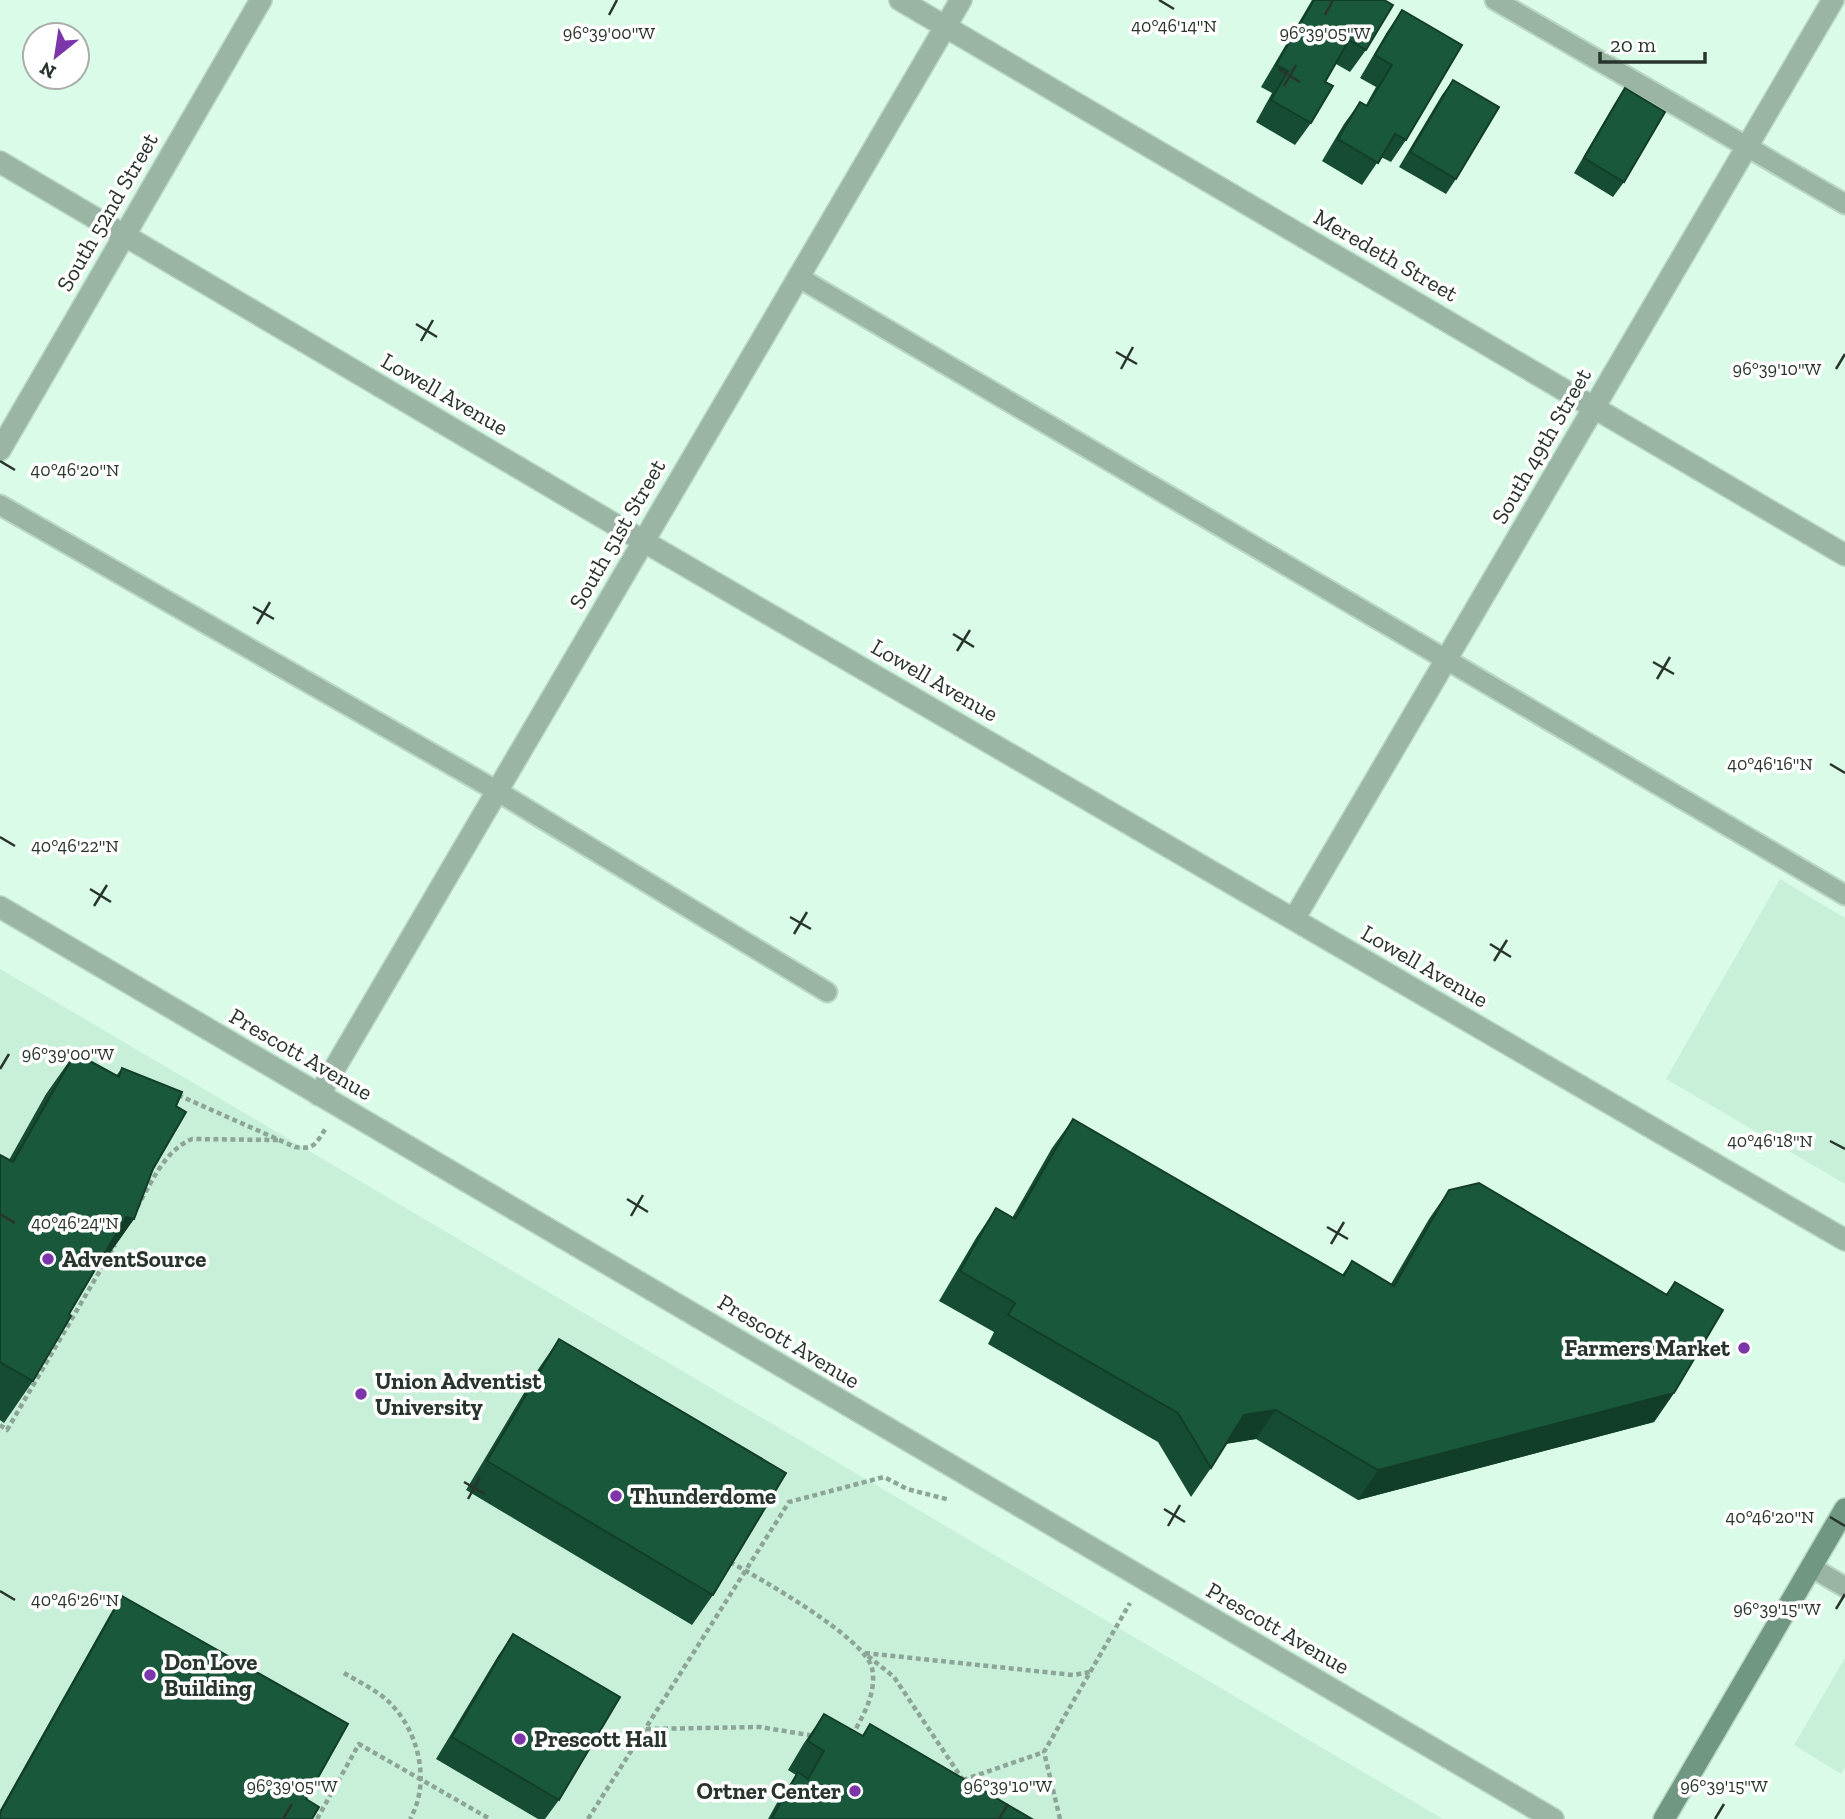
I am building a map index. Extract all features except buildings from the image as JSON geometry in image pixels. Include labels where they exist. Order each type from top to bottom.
[{"type":"main road","points":[[1664,1819],[1845,1509]]},
{"type":"street","name":"South 52nd Street","points":[[0,450],[261,0]]},
{"type":"street","name":"Meredeth Street","points":[[900,0],[1845,555]]},
{"type":"street","name":"South 51st Street","points":[[319,1095],[961,0]]},
{"type":"street","name":"South 49th Street","points":[[1294,919],[1833,0]]},
{"type":"street","name":"Lowell Avenue","points":[[0,162],[643,541],[1845,1240]]},
{"type":"street","name":"Prescott Avenue","points":[[0,907],[1553,1819]]},
{"type":"lane","points":[[1495,0],[1845,204]]},
{"type":"lane","points":[[798,277],[1845,895]]},
{"type":"lane","points":[[0,505],[496,791],[827,992]]},
{"type":"lane","points":[[1811,1567],[1845,1587]]},
{"type":"path","points":[[174,1093],[280,1140],[307,1149],[315,1144],[339,1107]]},
{"type":"path","points":[[136,1209],[164,1162],[181,1143],[192,1139],[280,1140]]},
{"type":"path","points":[[0,1426],[7,1430],[116,1243]]},
{"type":"path","points":[[588,1819],[789,1502],[884,1477],[907,1489],[956,1502],[979,1483]]},
{"type":"path","points":[[730,1562],[817,1615],[894,1677],[963,1780]]},
{"type":"path","points":[[957,1790],[963,1780],[1044,1752],[1143,1580]]},
{"type":"path","points":[[864,1653],[1073,1675],[1090,1672]]},
{"type":"path","points":[[849,1741],[867,1710],[873,1685],[871,1666],[864,1653]]},
{"type":"path","points":[[344,1673],[389,1702],[402,1718],[414,1743],[422,1779],[416,1809],[410,1819]]},
{"type":"path","points":[[645,1729],[760,1727],[824,1737]]},
{"type":"path","points":[[317,1819],[359,1744],[490,1819]]},
{"type":"path","points":[[1044,1752],[1060,1819]]},
{"type":"shaded area","points":[[1780,879],[1845,918],[1845,1184],[1666,1079]]},
{"type":"shaded area","name":"Union Adventist University","points":[[0,969],[1443,1819],[0,1819]]},
{"type":"shaded area","points":[[1845,1658],[1845,1767],[1841,1774],[1794,1745]]},
{"type":"place","name":"AdventSource","points":[[48,1259]]},
{"type":"place","name":"Farmers Market","points":[[1744,1348]]},
{"type":"place","name":"Union Adventist University","points":[[361,1394]]},
{"type":"place","name":"Thunderdome","points":[[616,1496]]},
{"type":"place","name":"Don Love Building","points":[[150,1675]]},
{"type":"place","name":"Prescott Hall","points":[[520,1739]]},
{"type":"place","name":"Ortner Center","points":[[855,1791]]}]
